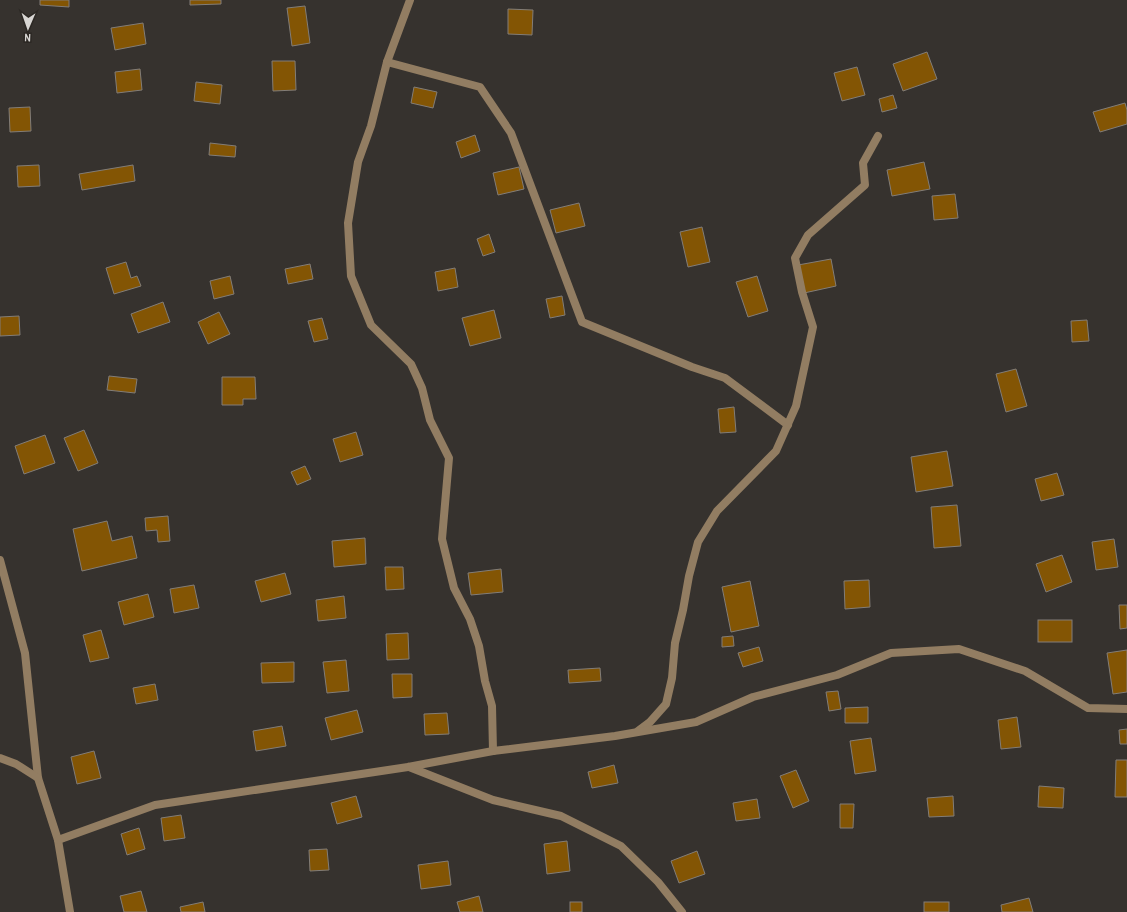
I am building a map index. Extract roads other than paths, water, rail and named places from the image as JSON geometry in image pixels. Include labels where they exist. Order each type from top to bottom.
[{"type":"street","points":[[410,0],[387,62],[371,126],[358,162],[348,223],[351,276],[372,325],[411,364],[422,388],[430,420],[449,458],[442,539],[454,588],[470,619],[479,646],[485,681],[492,706],[493,751]]},
{"type":"street","points":[[387,62],[480,87],[511,133],[582,322],[692,367],[725,378],[788,424]]},
{"type":"street","points":[[637,732],[650,722],[666,704],[672,678],[675,643],[689,576],[698,542],[716,511],[776,451],[796,406],[813,327],[802,292],[795,258],[808,234],[864,186],[863,163],[878,136]]},
{"type":"street","points":[[0,560],[24,653],[38,778],[58,840],[70,912]]},
{"type":"street","points":[[58,840],[155,805],[408,767],[493,751],[615,736],[696,722],[753,697],[837,675],[891,653],[959,649],[1026,671],[1088,708],[1127,709]]},
{"type":"street","points":[[0,758],[16,764],[38,778]]},
{"type":"street","points":[[408,767],[493,800],[561,816],[621,846],[658,882],[682,912]]}]
